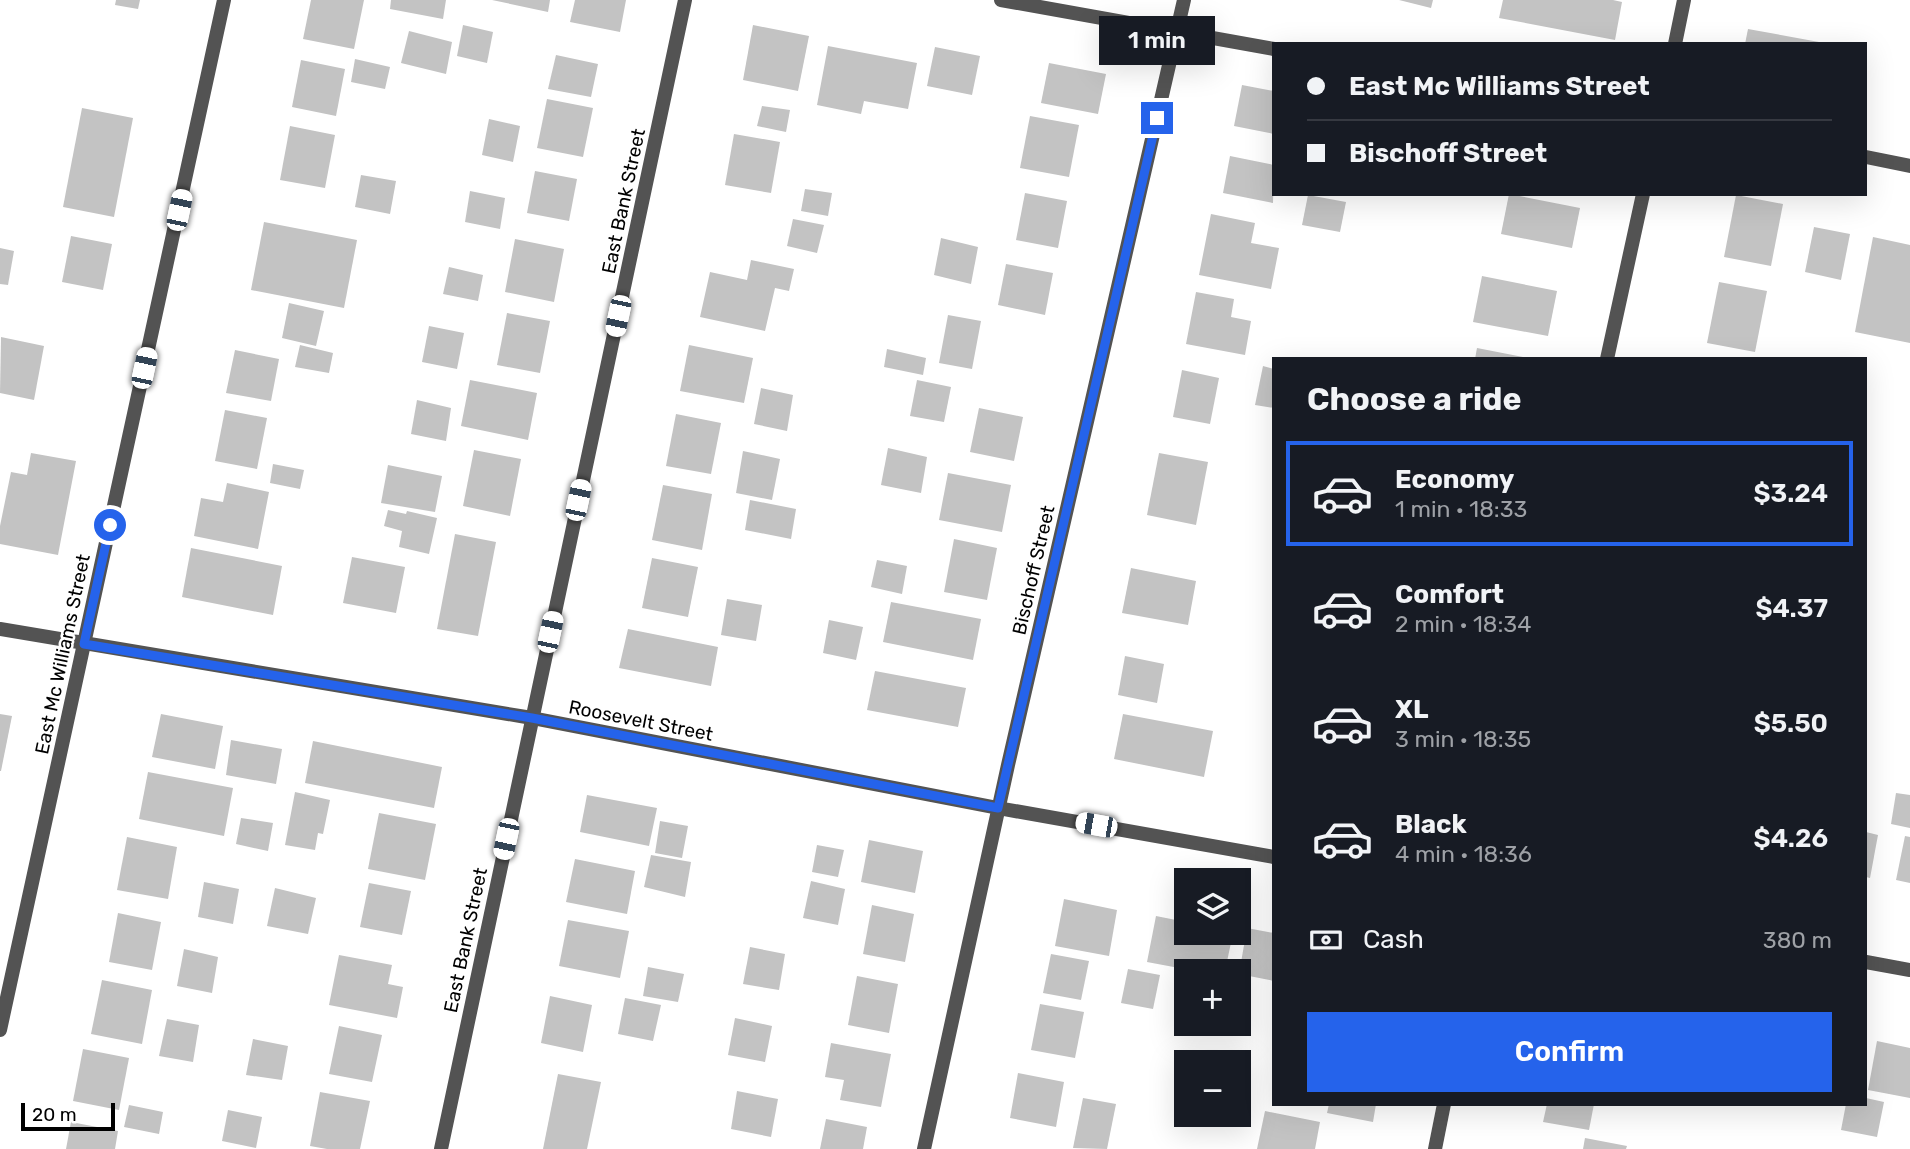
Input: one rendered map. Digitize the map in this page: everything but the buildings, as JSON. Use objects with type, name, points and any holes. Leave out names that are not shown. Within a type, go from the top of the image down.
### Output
[{"type":"street","name":"East Mc Williams Street","points":[[0,1030],[224,0]]},
{"type":"street","name":"East Bank Street","points":[[441,1149],[685,0]]},
{"type":"street","points":[[1001,0],[1272,49]]},
{"type":"street","name":"Bischoff Street","points":[[924,1149],[998,808],[1184,0]]},
{"type":"street","points":[[1675,42],[1684,0]]},
{"type":"street","points":[[1867,157],[1910,166]]},
{"type":"street","points":[[1607,357],[1643,196]]},
{"type":"street","name":"Roosevelt Street","points":[[0,629],[532,718],[998,808],[1272,857]]},
{"type":"street","points":[[1867,962],[1910,970]]},
{"type":"street","points":[[1435,1149],[1444,1106]]},
{"type":"route","points":[[110,525],[84,644],[532,718],[998,808],[1157,118]]}]
